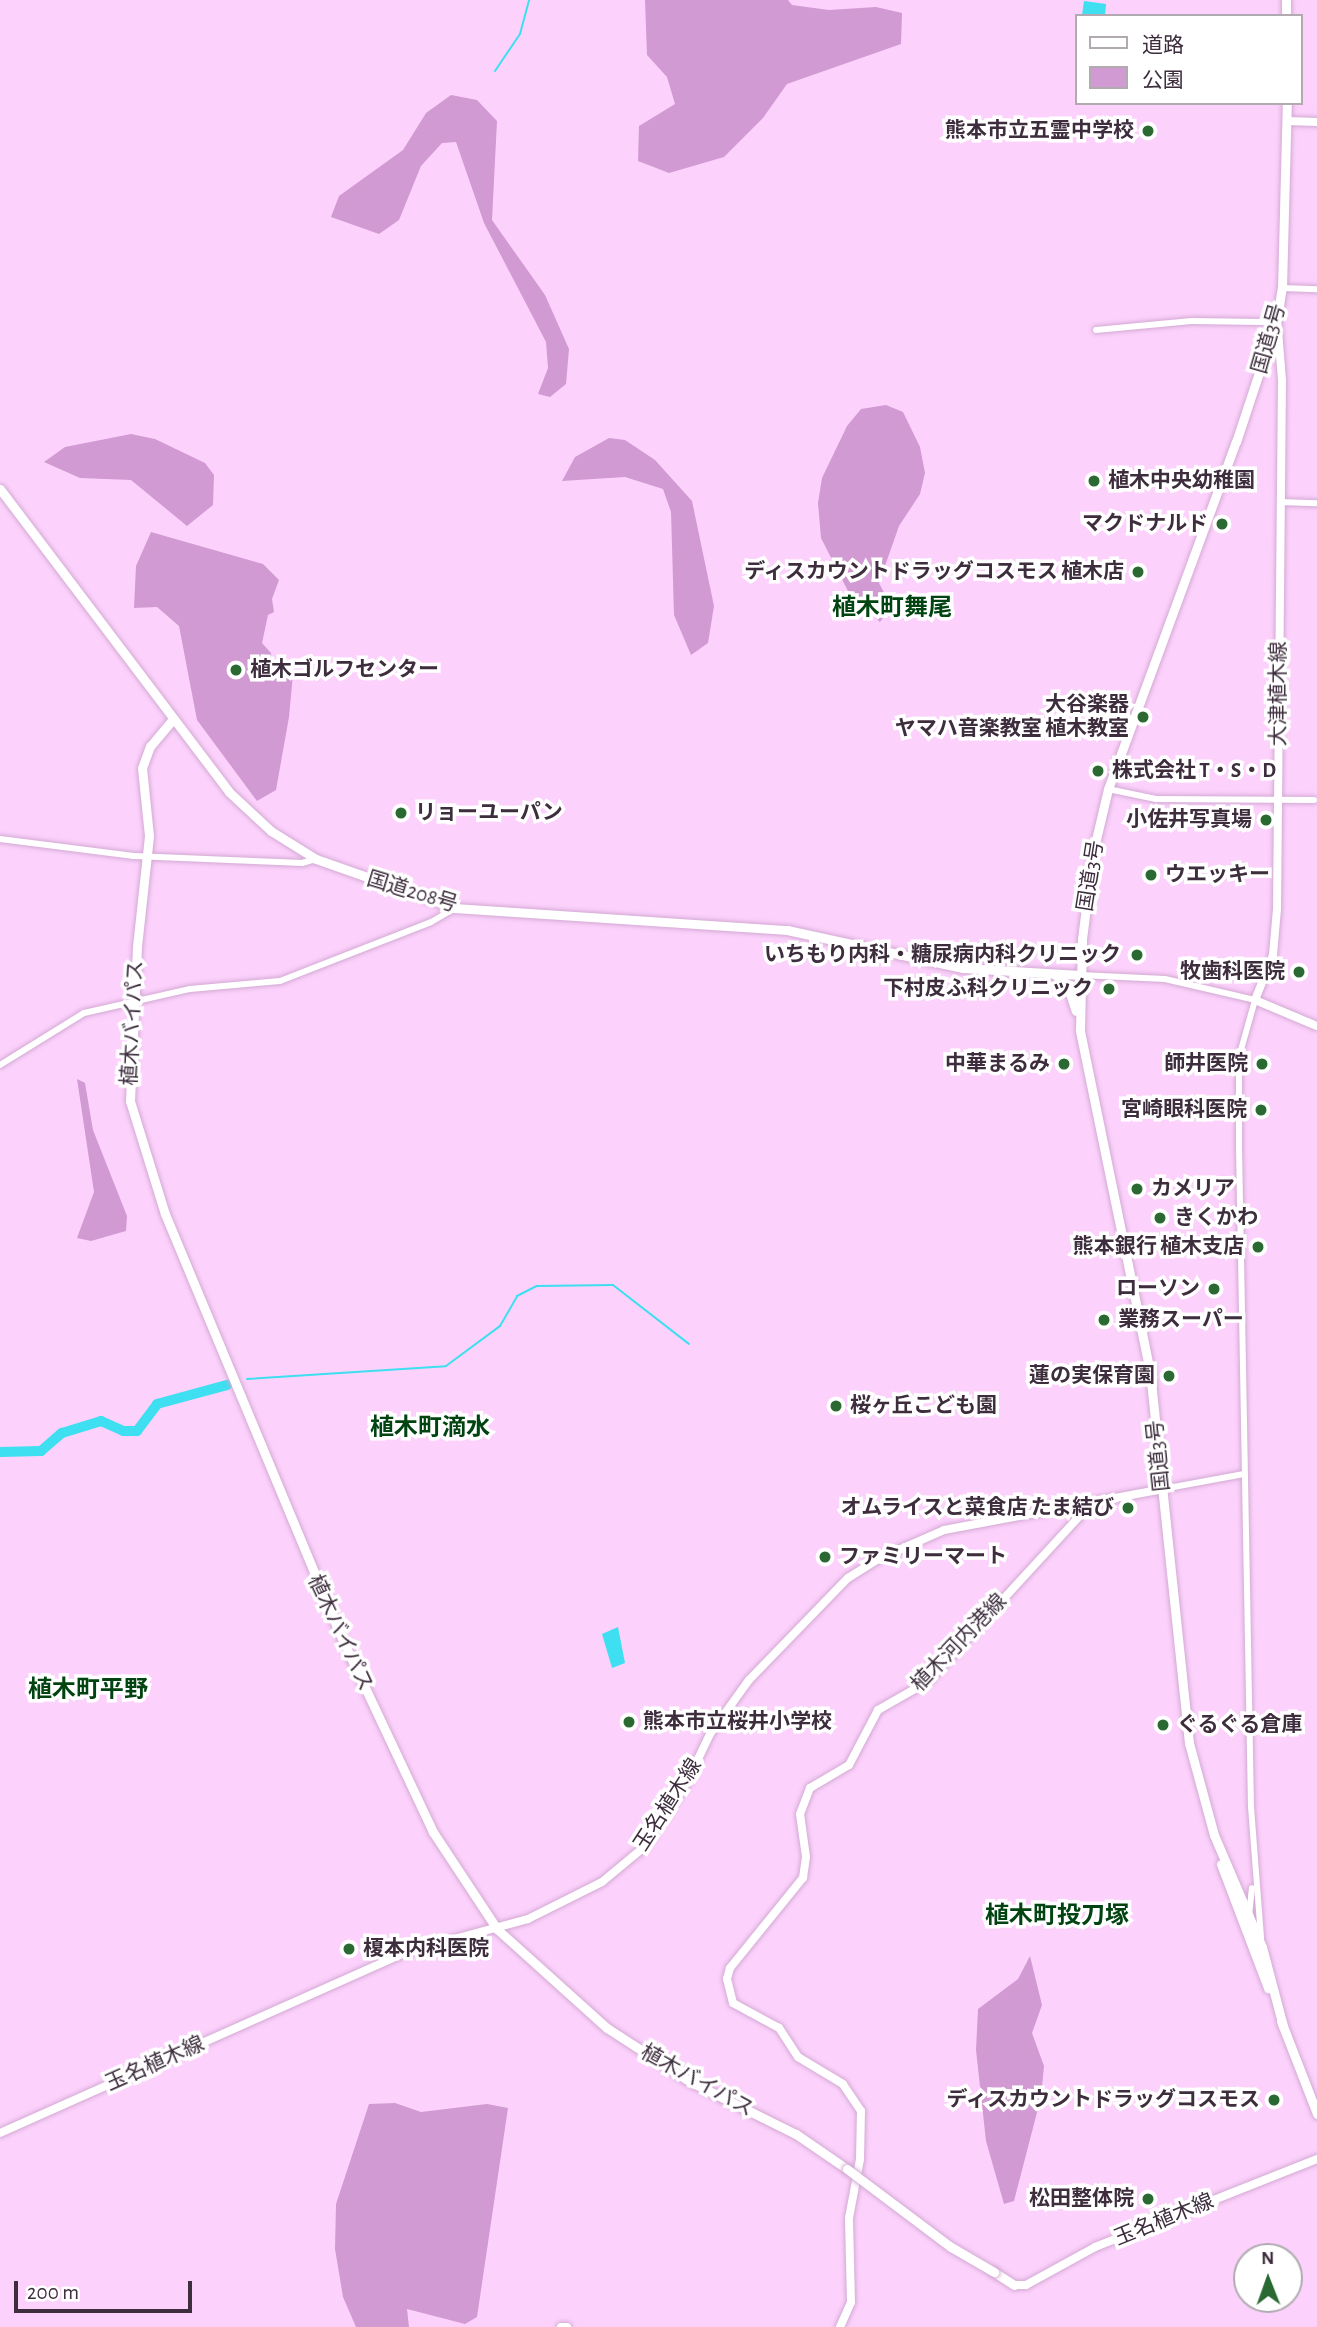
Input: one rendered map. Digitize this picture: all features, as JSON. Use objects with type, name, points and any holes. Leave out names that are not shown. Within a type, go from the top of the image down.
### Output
[{"type":"highway","name":"国道3号","points":[[1287,105],[1282,288],[1277,318],[1251,401],[1108,789],[1093,852],[1080,975],[1080,1030],[1150,1372],[1179,1674],[1189,1743],[1214,1835],[1249,1939],[1317,2114]]},
{"type":"highway","name":"国道208号","points":[[0,489],[229,792],[259,821],[316,859],[456,908],[787,930],[962,968],[1080,975]]},
{"type":"highway","name":"植木バイパス","points":[[173,719],[149,746],[142,768],[148,856],[133,1003],[130,1101],[165,1214],[337,1628],[433,1832],[497,1929],[607,2028],[689,2081],[796,2134],[951,2247],[1014,2284]]},
{"type":"highway","points":[[1054,974],[1072,993],[1080,1030]]},
{"type":"highway","name":"国道3号","points":[[1214,1835],[1262,1947],[1283,2026]]},
{"type":"main road","points":[[1287,121],[1317,122]]},
{"type":"main road","name":"大津植木線","points":[[1255,1000],[1273,955],[1277,930],[1282,380],[1277,318]]},
{"type":"main road","points":[[1255,1000],[1317,1026]]},
{"type":"main road","points":[[1089,1506],[1163,1489]]},
{"type":"main road","name":"玉名植木線","points":[[0,2133],[406,1952],[497,1929],[556,1908],[630,1862],[687,1782],[710,1734],[749,1680],[848,1577],[918,1539],[944,1530],[1089,1506]]},
{"type":"main road","name":"植木河内港線","points":[[840,2327],[851,2302],[849,2218],[860,2159],[861,2111],[843,2084],[798,2057],[779,2028],[733,2003],[727,1979],[730,1968],[803,1878],[806,1857],[800,1814],[810,1788],[849,1765],[878,1710],[927,1682],[1089,1506]]},
{"type":"main road","name":"玉名植木線","points":[[1014,2284],[1026,2285],[1095,2247],[1317,2159]]},
{"type":"main road","points":[[561,2327],[567,2327]]},
{"type":"street","points":[[1282,288],[1317,289]]},
{"type":"street","points":[[1096,330],[1192,321],[1263,322],[1277,318]]},
{"type":"street","points":[[1280,502],[1317,503]]},
{"type":"street","points":[[1108,789],[1157,799],[1314,800]]},
{"type":"street","points":[[0,839],[148,856],[302,863],[316,859]]},
{"type":"street","points":[[0,1065],[75,1017],[190,989],[280,981],[431,922],[456,908]]},
{"type":"street","points":[[1080,975],[1165,979],[1255,1000],[1239,1057],[1240,1245],[1253,1877],[1262,1947]]},
{"type":"street","points":[[1125,1245],[1240,1245]]},
{"type":"street","points":[[1163,1489],[1244,1474]]},
{"type":"street","points":[[1249,1939],[1253,1877]]},
{"type":"green space","points":[[645,0],[788,0],[792,5],[829,10],[876,7],[902,13],[901,44],[787,84],[763,118],[724,157],[669,173],[638,161],[639,126],[675,104],[667,77],[647,55]]},
{"type":"green space","points":[[451,95],[477,100],[497,121],[492,220],[545,295],[569,349],[566,384],[550,397],[538,394],[548,368],[546,342],[484,223],[456,142],[442,143],[421,166],[399,220],[379,234],[331,217],[339,196],[403,150],[426,113]]},
{"type":"green space","points":[[886,405],[903,412],[920,447],[925,473],[920,494],[899,526],[879,583],[891,606],[880,622],[849,593],[821,538],[818,503],[822,478],[847,426],[861,409]]},
{"type":"green space","points":[[131,434],[155,439],[205,463],[214,475],[213,505],[187,526],[131,480],[80,478],[44,462],[65,447]]},
{"type":"green space","points":[[609,438],[625,440],[655,460],[692,501],[714,606],[708,643],[691,655],[674,615],[671,512],[663,489],[625,477],[562,481],[575,457]]},
{"type":"green space","name":"植木ゴルフセンター","points":[[151,532],[263,564],[279,580],[272,599],[274,612],[268,615],[262,643],[271,653],[272,666],[293,674],[289,717],[276,790],[257,801],[197,720],[179,626],[157,607],[134,608],[136,566]]},
{"type":"green space","points":[[77,1079],[85,1083],[93,1130],[127,1216],[126,1231],[91,1241],[77,1238],[94,1192]]},
{"type":"green space","points":[[1030,1956],[1042,2005],[1032,2033],[1044,2066],[1041,2097],[1014,2201],[1004,2204],[986,2141],[976,2050],[978,2009],[1018,1979]]},
{"type":"green space","points":[[395,2103],[421,2112],[487,2104],[508,2108],[477,2317],[465,2324],[407,2309],[409,2327],[356,2327],[343,2297],[335,2249],[336,2204],[369,2104]]},
{"type":"water","points":[[1084,1],[1106,4],[1105,14],[1082,14]]},
{"type":"water","points":[[618,1627],[625,1663],[612,1668],[602,1634]]},
{"type":"waterway","points":[[495,71],[520,34],[529,0]]},
{"type":"waterway","points":[[247,1379],[446,1366],[500,1326],[517,1296],[537,1286],[613,1285],[689,1344]]},
{"type":"waterway","points":[[0,1452],[41,1451],[62,1433],[101,1421],[123,1431],[137,1431],[157,1404],[227,1385]]},
{"type":"place","name":"熊本市立五霊中学校","points":[[1148,131]]},
{"type":"place","name":"植木中央幼稚園","points":[[1094,481]]},
{"type":"place","name":"マクドナルド","points":[[1222,524]]},
{"type":"place","name":"ディスカウントドラッグコスモス 植木店","points":[[1138,572]]},
{"type":"place","name":"植木ゴルフセンター","points":[[236,670]]},
{"type":"place","name":"大谷楽器 ヤマハ音楽教室 植木教室","points":[[1143,717]]},
{"type":"place","name":"株式会社 T・S・D","points":[[1098,771]]},
{"type":"place","name":"リョーユーパン","points":[[401,813]]},
{"type":"place","name":"小佐井写真場","points":[[1266,820]]},
{"type":"place","name":"ウエッキー","points":[[1151,875]]},
{"type":"place","name":"いちもり内科・糖尿病内科クリニック","points":[[1137,955]]},
{"type":"place","name":"牧歯科医院","points":[[1299,972]]},
{"type":"place","name":"下村皮ふ科クリニック","points":[[1109,989]]},
{"type":"place","name":"中華まるみ","points":[[1064,1064]]},
{"type":"place","name":"師井医院","points":[[1262,1064]]},
{"type":"place","name":"宮崎眼科医院","points":[[1261,1110]]},
{"type":"place","name":"カメリア","points":[[1137,1189]]},
{"type":"place","name":"きくかわ","points":[[1160,1218]]},
{"type":"place","name":"熊本銀行 植木支店","points":[[1258,1247]]},
{"type":"place","name":"ローソン","points":[[1214,1289]]},
{"type":"place","name":"業務スーパー","points":[[1104,1320]]},
{"type":"place","name":"蓮の実保育園","points":[[1169,1376]]},
{"type":"place","name":"桜ヶ丘こども園","points":[[836,1406]]},
{"type":"place","name":"オムライスと菜食店 たま結び","points":[[1128,1508]]},
{"type":"place","name":"ファミリーマート","points":[[825,1557]]},
{"type":"place","name":"熊本市立桜井小学校","points":[[629,1722]]},
{"type":"place","name":"ぐるぐる倉庫","points":[[1163,1725]]},
{"type":"place","name":"榎本内科医院","points":[[349,1949]]},
{"type":"place","name":"ディスカウントドラッグコスモス","points":[[1274,2100]]},
{"type":"place","name":"松田整体院","points":[[1148,2199]]},
{"type":"district","name":"植木町舞尾","points":[[892,609]]},
{"type":"district","name":"植木町滴水","points":[[430,1429]]},
{"type":"district","name":"植木町平野","points":[[88,1691]]},
{"type":"district","name":"植木町投刀塚","points":[[1057,1917]]}]
